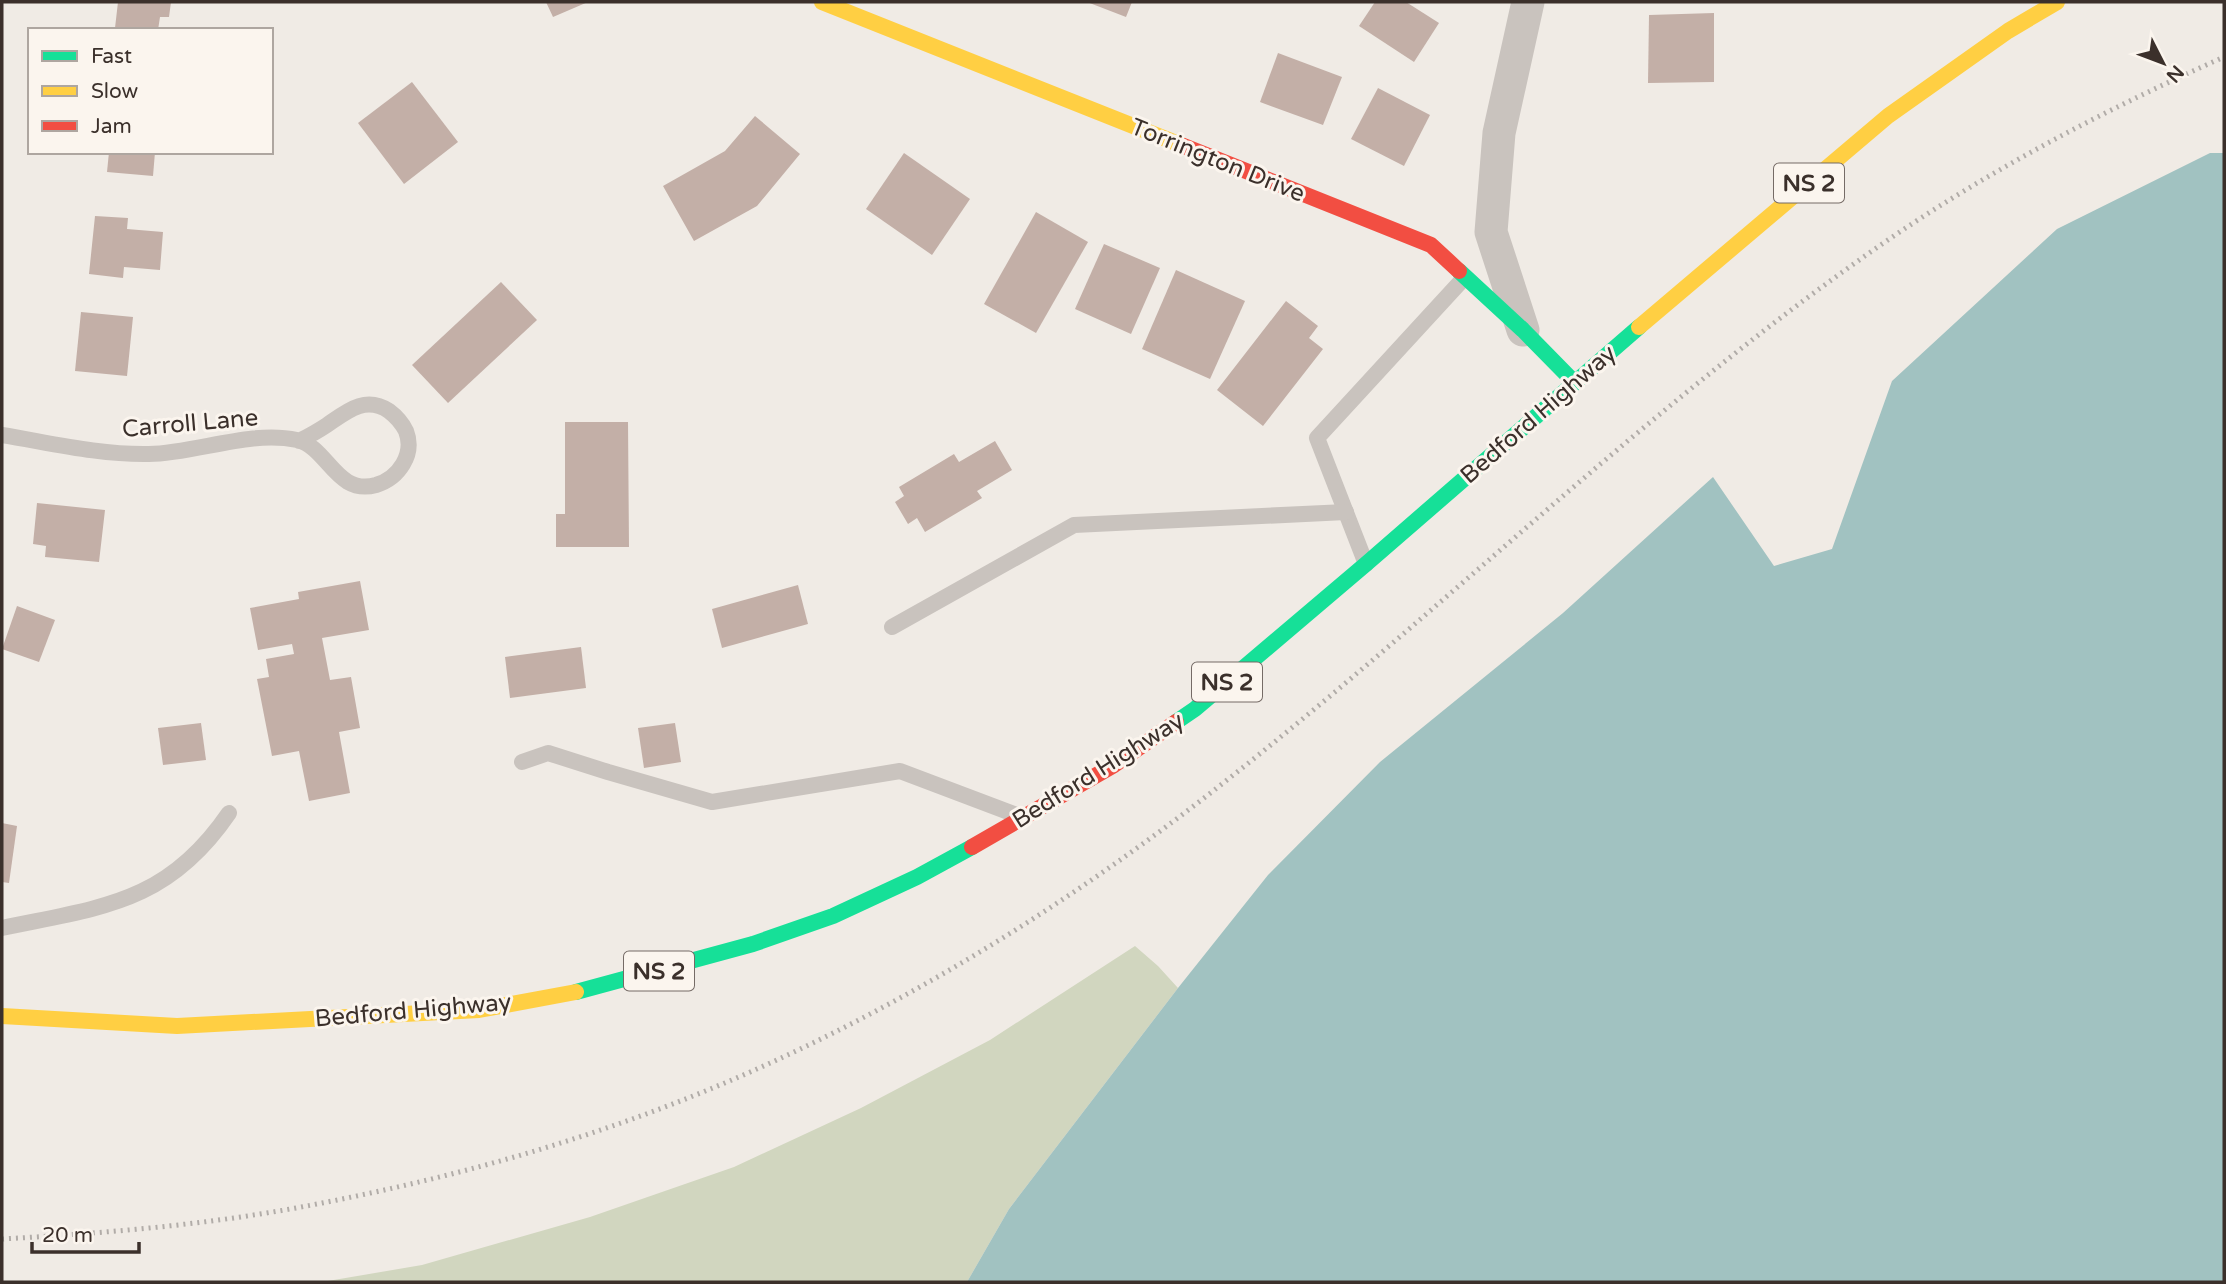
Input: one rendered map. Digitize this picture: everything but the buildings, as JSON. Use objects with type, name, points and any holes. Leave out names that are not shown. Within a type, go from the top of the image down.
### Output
[{"type":"main road","name":"Torrington Drive","points":[[822,2],[1431,244],[1574,382]]},
{"type":"main road","name":"Bedford Highway","points":[[2,1016],[177,1026],[480,1010],[587,990],[753,944],[834,916],[917,877],[1114,765],[1195,709],[1888,116],[2008,31],[2057,2]]},
{"type":"street","points":[[1523,330],[1490,232],[1499,133],[1528,2]]},
{"type":"lane","points":[[1366,564],[1317,438],[1465,276]]},
{"type":"lane","points":[[371,405],[384,409],[401,422],[409,449],[405,463],[390,479],[377,485],[362,486],[342,478],[312,448],[299,440],[315,433],[351,408],[371,405]]},
{"type":"lane","name":"Carroll Lane","points":[[2,435],[119,453],[181,452],[255,439],[299,440]]},
{"type":"lane","points":[[892,627],[1074,525],[1346,512]]},
{"type":"lane","points":[[522,762],[548,753],[712,802],[900,771],[1024,818]]},
{"type":"lane","points":[[2,928],[107,905],[149,888],[194,856],[229,813]]},
{"type":"green space","points":[[1135,946],[1178,988],[1009,1209],[967,1282],[322,1282],[422,1265],[590,1217],[734,1167],[861,1108],[990,1040]]},
{"type":"water","points":[[2210,153],[2224,153],[2224,1282],[967,1282],[1009,1209],[1178,988],[1268,875],[1380,762],[1563,613],[1713,477],[1774,566],[1832,549],[1892,381],[2057,229]]},
{"type":"railway","points":[[2,1239],[123,1231],[243,1217],[366,1194],[454,1173],[542,1149],[670,1105],[809,1045],[877,1011],[1008,935],[1134,850],[1195,805],[1282,736],[1707,376],[1795,307],[1885,242],[1966,190],[2050,142],[2224,57]]},
{"type":"traffic: fast","points":[[1459,271],[1574,382]]},
{"type":"traffic: fast","points":[[1176,722],[1195,709],[1366,564],[1639,327]]},
{"type":"traffic: fast","points":[[576,992],[753,944],[833,916],[917,877],[972,847]]},
{"type":"traffic: slow","points":[[822,2],[1181,145]]},
{"type":"traffic: slow","points":[[1639,327],[1888,116],[2008,31],[2057,2]]},
{"type":"traffic: slow","points":[[2,1016],[177,1026],[479,1010],[576,992]]},
{"type":"traffic: jam","points":[[1181,145],[1431,245],[1459,271]]},
{"type":"traffic: jam","points":[[972,847],[1114,765],[1176,722]]}]
